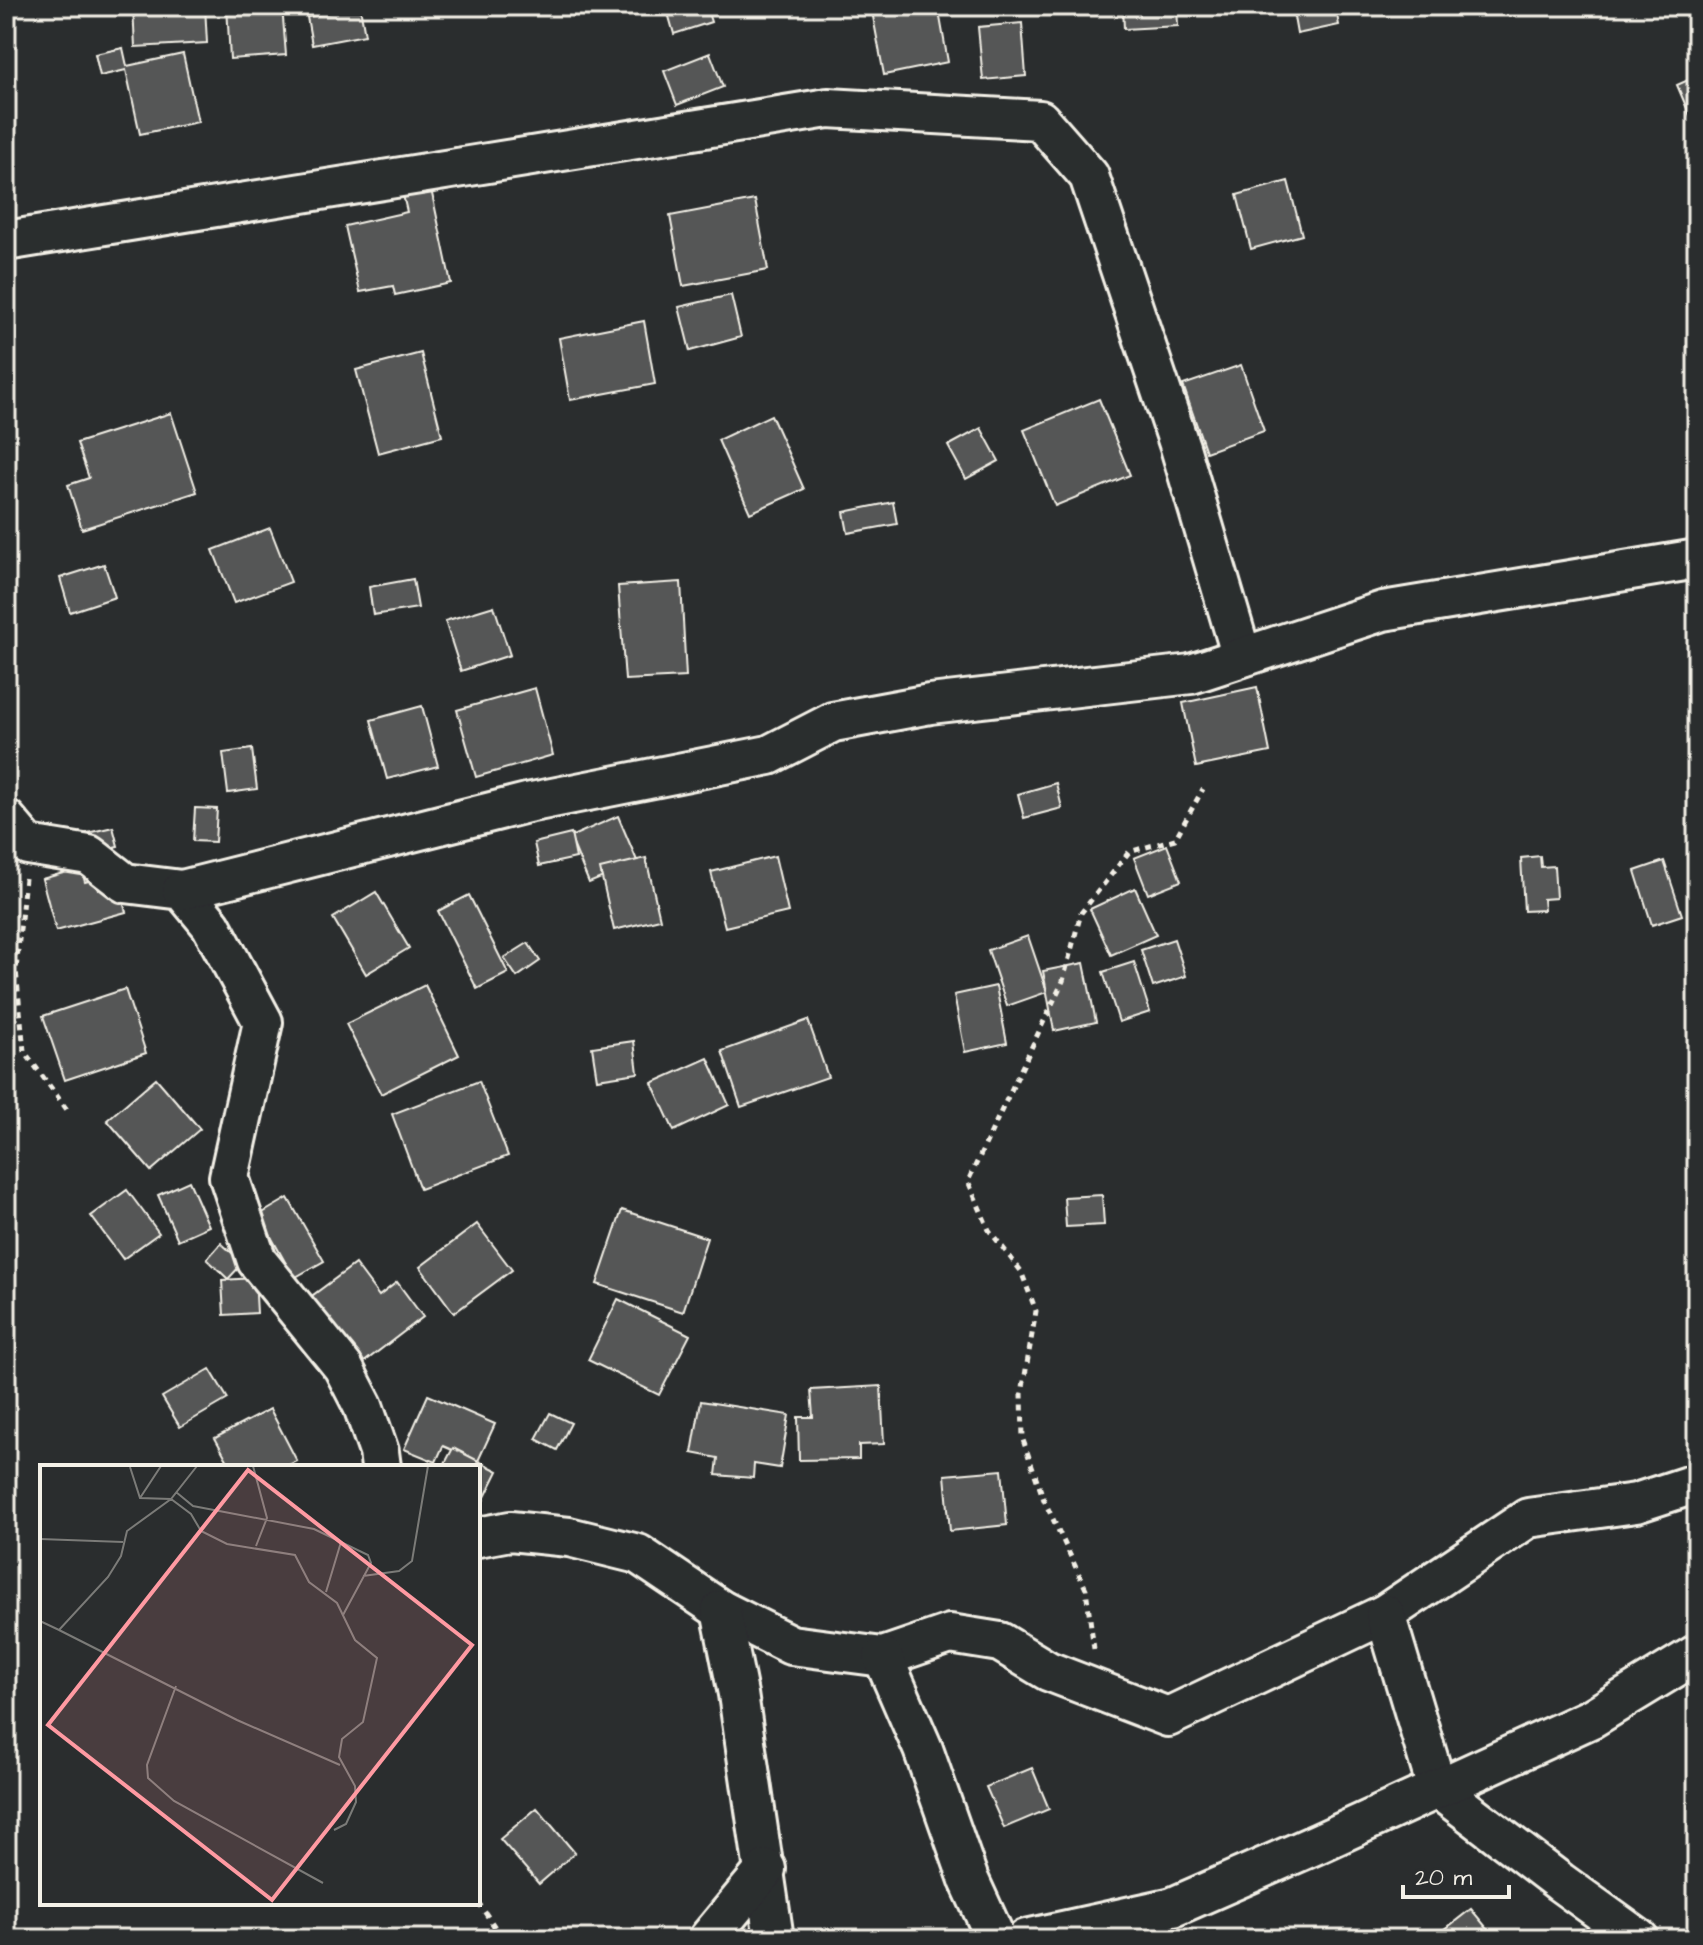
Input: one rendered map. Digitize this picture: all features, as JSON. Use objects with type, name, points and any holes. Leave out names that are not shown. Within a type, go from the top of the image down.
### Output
[{"type":"street","points":[[6,241],[828,108],[1040,120],[1089,176],[1180,447],[1242,657]]},
{"type":"street","points":[[17,832],[89,855],[125,883],[182,890],[527,803],[769,755],[833,722],[930,704],[1191,674],[1383,611],[1697,559]]},
{"type":"street","points":[[182,890],[211,925],[263,1022],[229,1177],[257,1261],[343,1367],[363,1406],[381,1465]]},
{"type":"street","points":[[480,1537],[510,1531],[525,1532],[569,1537],[638,1554],[721,1610],[791,1645],[883,1657],[950,1634],[1000,1642],[1048,1671],[1168,1717],[1385,1614],[1528,1518],[1636,1503],[1697,1483]]},
{"type":"street","points":[[721,1610],[738,1694],[774,1939]]},
{"type":"street","points":[[1385,1614],[1437,1788],[1639,1939]]},
{"type":"street","points":[[1026,1939],[1173,1907],[1592,1718],[1697,1654]]},
{"type":"street","points":[[883,1657],[923,1749],[969,1880],[996,1939]]},
{"type":"street","points":[[708,1939],[766,1869]]},
{"type":"path","points":[[1100,1689],[1086,1589],[1044,1500],[1023,1440],[1022,1393],[1036,1311],[1021,1271],[989,1230],[968,1181],[1063,981],[1081,913],[1129,852],[1175,839],[1203,789]]},
{"type":"path","points":[[17,832],[16,970],[24,1051],[68,1111]]},
{"type":"path","points":[[480,1905],[496,1929],[509,1939]]},
{"type":"building","points":[[133,6],[205,6],[207,43],[135,47]]},
{"type":"building","points":[[227,6],[282,6],[286,55],[230,59]]},
{"type":"building","points":[[666,6],[706,6],[711,22],[674,34]]},
{"type":"building","points":[[871,6],[938,6],[948,62],[884,75]]},
{"type":"building","points":[[1123,6],[1177,6],[1178,26],[1124,29]]},
{"type":"building","points":[[1292,6],[1335,6],[1339,25],[1297,34]]},
{"type":"building","points":[[360,7],[365,35],[312,45],[307,17]]},
{"type":"building","points":[[1022,23],[1026,76],[983,80],[978,27]]},
{"type":"building","points":[[123,48],[127,66],[183,54],[198,122],[140,134],[126,70],[100,76],[95,54]]},
{"type":"building","points":[[710,53],[723,87],[677,105],[664,71]]},
{"type":"building","points":[[1697,76],[1697,132],[1677,85]]},
{"type":"building","points":[[1288,181],[1302,235],[1251,249],[1237,195]]},
{"type":"building","points":[[431,189],[451,283],[395,295],[393,286],[360,292],[345,226],[407,212],[403,195]]},
{"type":"building","points":[[755,200],[768,270],[683,286],[670,216]]},
{"type":"building","points":[[731,295],[741,337],[690,351],[679,307]]},
{"type":"building","points":[[644,321],[655,384],[570,400],[559,338]]},
{"type":"building","points":[[421,353],[442,436],[378,453],[356,370]]},
{"type":"building","points":[[1241,365],[1264,431],[1206,452],[1183,385]]},
{"type":"building","points":[[1099,399],[1130,475],[1055,506],[1024,430]]},
{"type":"building","points":[[171,413],[197,492],[82,529],[68,485],[89,478],[77,443]]},
{"type":"building","points":[[771,415],[804,489],[750,513],[718,440]]},
{"type":"building","points":[[981,428],[999,461],[966,479],[948,446]]},
{"type":"building","points":[[893,502],[897,524],[848,533],[844,512]]},
{"type":"building","points":[[270,528],[291,582],[234,603],[213,550]]},
{"type":"building","points":[[104,564],[115,597],[70,612],[60,578]]},
{"type":"building","points":[[413,579],[418,608],[373,615],[369,587]]},
{"type":"building","points":[[681,582],[686,677],[625,680],[618,586]]},
{"type":"building","points":[[494,606],[510,655],[461,671],[445,621]]},
{"type":"building","points":[[1257,687],[1270,752],[1196,767],[1183,703]]},
{"type":"building","points":[[535,688],[553,755],[476,777],[457,710]]},
{"type":"building","points":[[422,706],[438,766],[387,779],[371,720]]},
{"type":"building","points":[[252,749],[257,789],[228,793],[223,753]]},
{"type":"building","points":[[1056,783],[1062,808],[1024,818],[1018,794]]},
{"type":"building","points":[[195,808],[217,809],[215,842],[193,841]]},
{"type":"building","points":[[618,816],[638,863],[589,883],[570,837]]},
{"type":"building","points":[[113,827],[118,846],[87,853],[83,834]]},
{"type":"building","points":[[571,834],[576,858],[539,866],[534,843]]},
{"type":"building","points":[[1167,845],[1181,881],[1148,894],[1134,858]]},
{"type":"building","points":[[775,856],[788,912],[725,927],[711,872]]},
{"type":"building","points":[[1540,856],[1541,867],[1554,866],[1556,898],[1543,899],[1544,910],[1524,911],[1521,858]]},
{"type":"building","points":[[646,858],[660,919],[614,930],[600,869]]},
{"type":"building","points":[[1664,861],[1682,915],[1652,925],[1635,871]]},
{"type":"building","points":[[81,868],[85,882],[115,874],[126,912],[56,931],[42,879]]},
{"type":"building","points":[[1135,888],[1156,935],[1111,955],[1090,909]]},
{"type":"building","points":[[376,892],[409,948],[366,974],[333,918]]},
{"type":"building","points":[[469,895],[508,973],[477,989],[438,911]]},
{"type":"building","points":[[1028,936],[1047,992],[1007,1006],[988,950]]},
{"type":"building","points":[[1174,939],[1186,976],[1153,987],[1141,950]]},
{"type":"building","points":[[528,943],[540,961],[517,977],[504,958]]},
{"type":"building","points":[[1134,962],[1150,1012],[1119,1022],[1103,972]]},
{"type":"building","points":[[1084,963],[1096,1022],[1054,1031],[1043,971]]},
{"type":"building","points":[[425,985],[459,1055],[381,1094],[346,1024]]},
{"type":"building","points":[[996,986],[1007,1043],[965,1052],[954,995]]},
{"type":"building","points":[[125,989],[146,1053],[65,1080],[43,1016]]},
{"type":"building","points":[[808,1020],[828,1077],[741,1107],[722,1051]]},
{"type":"building","points":[[634,1041],[638,1073],[597,1079],[592,1047]]},
{"type":"building","points":[[708,1058],[729,1105],[674,1131],[652,1083]]},
{"type":"building","points":[[156,1078],[200,1129],[151,1171],[107,1120]]},
{"type":"building","points":[[479,1081],[508,1156],[420,1189],[392,1114]]},
{"type":"building","points":[[189,1181],[209,1226],[178,1240],[158,1195]]},
{"type":"building","points":[[127,1190],[159,1233],[123,1259],[91,1216]]},
{"type":"building","points":[[1102,1195],[1104,1225],[1066,1227],[1064,1197]]},
{"type":"building","points":[[288,1198],[324,1261],[294,1278],[259,1215]]},
{"type":"building","points":[[622,1210],[707,1238],[683,1312],[597,1284]]},
{"type":"building","points":[[477,1224],[512,1270],[454,1313],[420,1267]]},
{"type":"building","points":[[221,1243],[243,1263],[228,1279],[207,1259]]},
{"type":"building","points":[[355,1264],[379,1296],[397,1282],[423,1317],[359,1366],[309,1298]]},
{"type":"building","points":[[255,1278],[257,1313],[224,1315],[222,1280]]},
{"type":"building","points":[[618,1299],[690,1335],[659,1395],[588,1360]]},
{"type":"building","points":[[210,1369],[228,1399],[180,1427],[162,1397]]},
{"type":"building","points":[[881,1386],[884,1444],[859,1445],[859,1459],[799,1460],[798,1417],[813,1417],[811,1390]]},
{"type":"building","points":[[428,1395],[495,1424],[478,1461],[443,1446],[436,1462],[404,1449]]},
{"type":"building","points":[[701,1401],[789,1415],[780,1468],[754,1464],[753,1478],[716,1475],[718,1458],[692,1453]]},
{"type":"building","points":[[270,1409],[297,1461],[289,1465],[230,1465],[215,1438]]},
{"type":"building","points":[[550,1413],[571,1423],[557,1450],[536,1439]]},
{"type":"building","points":[[453,1448],[498,1471],[481,1505],[480,1465],[444,1465]]},
{"type":"building","points":[[1002,1470],[1007,1525],[950,1531],[945,1475]]},
{"type":"building","points":[[1032,1768],[1049,1809],[1004,1828],[986,1787]]},
{"type":"building","points":[[537,1808],[575,1853],[539,1884],[500,1839]]},
{"type":"building","points":[[1471,1909],[1496,1939],[1451,1939],[1444,1930]]}]
